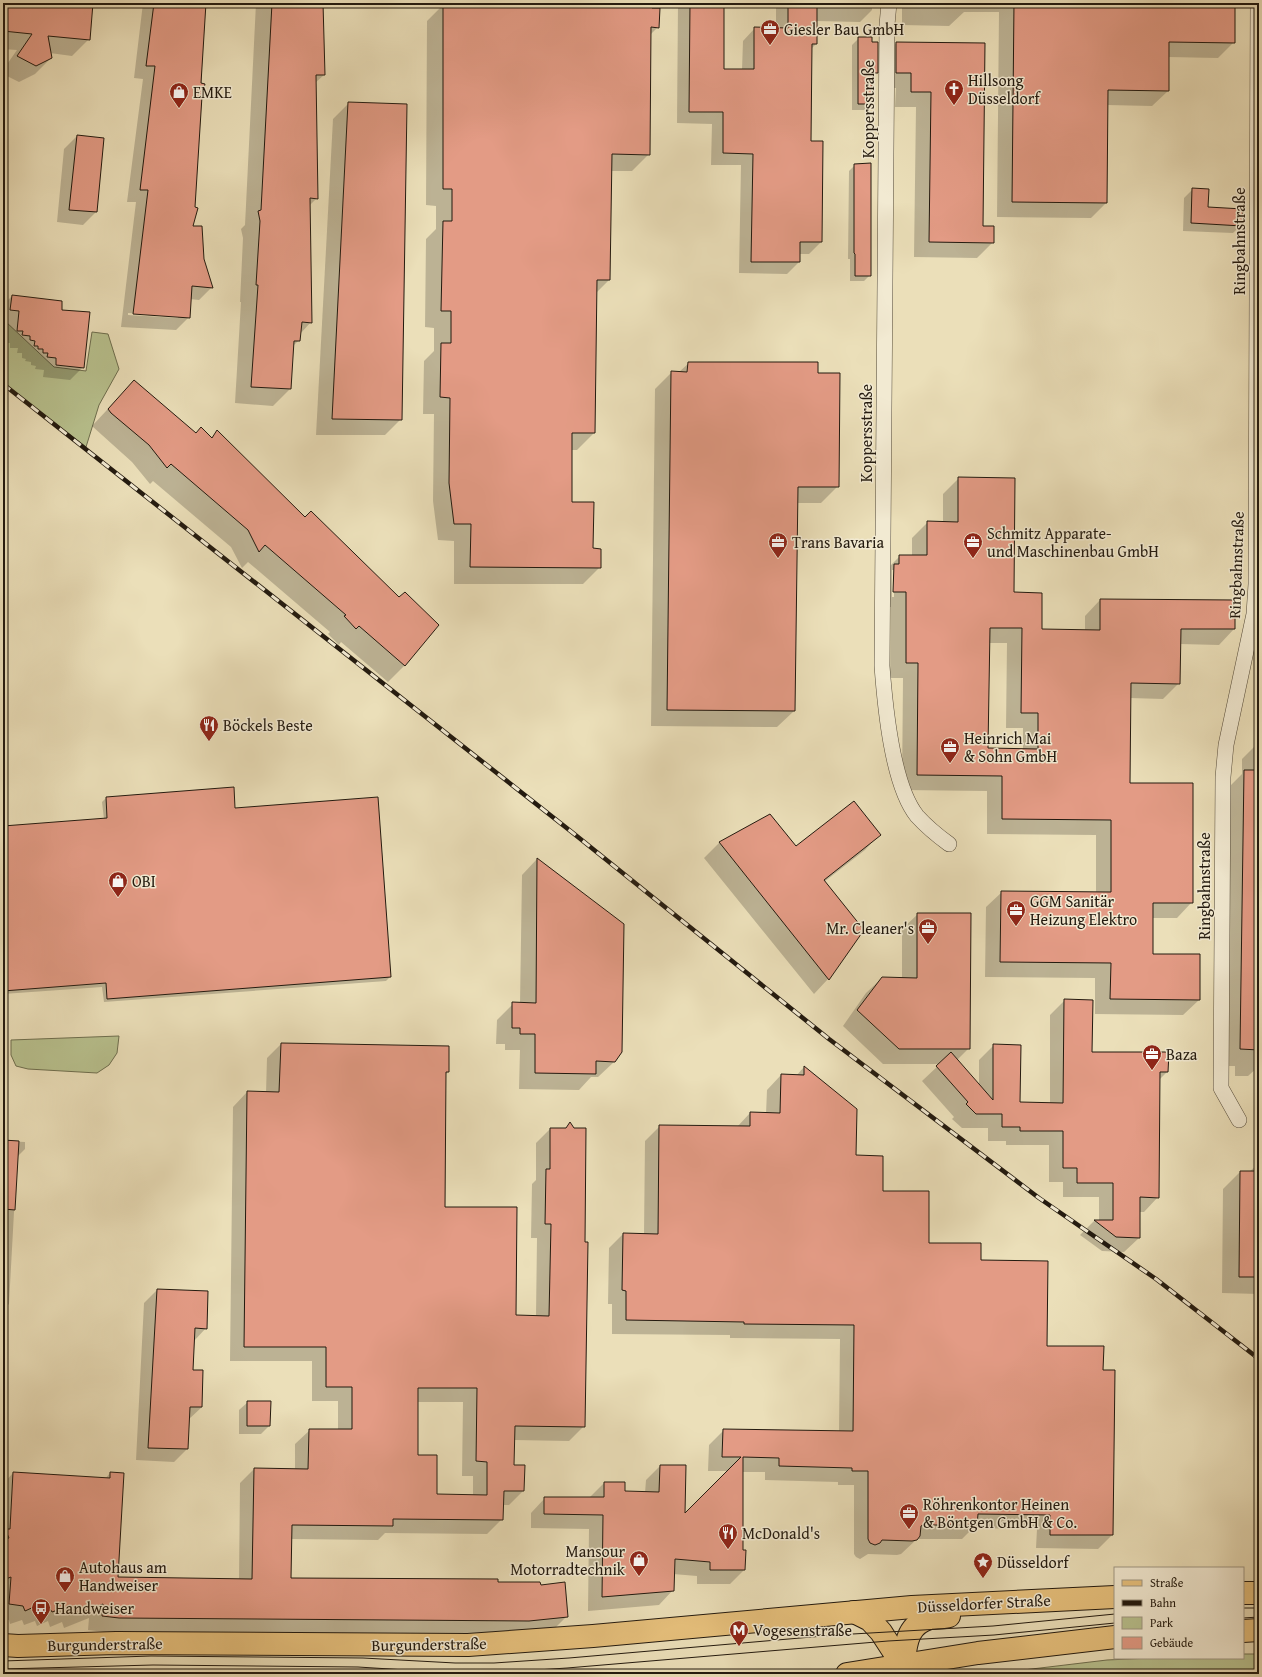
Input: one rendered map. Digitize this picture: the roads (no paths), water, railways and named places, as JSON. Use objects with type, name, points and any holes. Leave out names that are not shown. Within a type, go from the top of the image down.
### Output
[{"type":"main road","points":[[1244,1593],[1259,1593]]},
{"type":"main road","name":"Düsseldorfer Straße","points":[[854,1612],[983,1603],[1114,1597]]},
{"type":"main road","points":[[906,1670],[906,1640],[911,1630],[920,1622],[931,1618],[948,1617],[983,1603]]},
{"type":"main road","points":[[854,1612],[870,1620],[881,1632],[906,1670]]},
{"type":"main road","name":"Burgunderstraße","points":[[3,1645],[18,1646],[116,1643],[468,1645],[578,1637],[854,1612]]},
{"type":"main road","points":[[1244,1631],[1259,1630]]},
{"type":"main road","points":[[846,1674],[906,1670],[978,1653],[1114,1637]]},
{"type":"street","name":"Koppersstraße","points":[[889,3],[887,33],[882,666],[885,702],[893,749],[903,791],[916,815],[949,844]]},
{"type":"street","name":"Ringbahnstraße","points":[[1240,1120],[1221,1088],[1223,778],[1226,745],[1254,614],[1256,584],[1258,3]]},
{"type":"tram line","points":[[1244,1608],[1259,1608]]},
{"type":"tram line","points":[[3,1661],[151,1656],[363,1658],[455,1663],[494,1663],[835,1635],[993,1626],[1114,1614]]},
{"type":"tram line","points":[[1244,1618],[1259,1617]]},
{"type":"tram line","points":[[3,1669],[153,1665],[358,1667],[454,1673],[492,1673],[888,1641],[994,1635],[1114,1623]]},
{"type":"railway","points":[[3,384],[573,833],[829,1039],[1039,1198],[1156,1279],[1259,1359]]},
{"type":"place","name":"Giesler Bau GmbH","points":[[770,46]]},
{"type":"place","name":"Hillsong Düsseldorf","points":[[954,106]]},
{"type":"place","name":"EMKE","points":[[179,109]]},
{"type":"place","name":"Trans Bavaria","points":[[778,559]]},
{"type":"place","name":"Schmitz Apparate- und Maschinenbau GmbH","points":[[973,559]]},
{"type":"place","name":"Böckels Beste","points":[[209,742]]},
{"type":"place","name":"Heinrich Mai & Sohn GmbH","points":[[950,764]]},
{"type":"place","name":"OBI","points":[[118,898]]},
{"type":"place","name":"GGM Sanitär Heizung Elektro","points":[[1016,927]]},
{"type":"place","name":"Mr. Cleaner's","points":[[928,945]]},
{"type":"place","name":"Baza","points":[[1152,1071]]},
{"type":"place","name":"Röhrenkontor Heinen & Böntgen GmbH & Co.","points":[[909,1530]]},
{"type":"place","name":"McDonald's","points":[[728,1550]]},
{"type":"place","name":"Mansour Motorradtechnik","points":[[639,1577]]},
{"type":"place","name":"Düsseldorf","points":[[983,1579]]},
{"type":"place","name":"Autohaus am Handweiser","points":[[65,1593]]},
{"type":"place","name":"Handweiser","points":[[41,1625]]},
{"type":"place","name":"Vogesenstraße","points":[[739,1647]]}]
